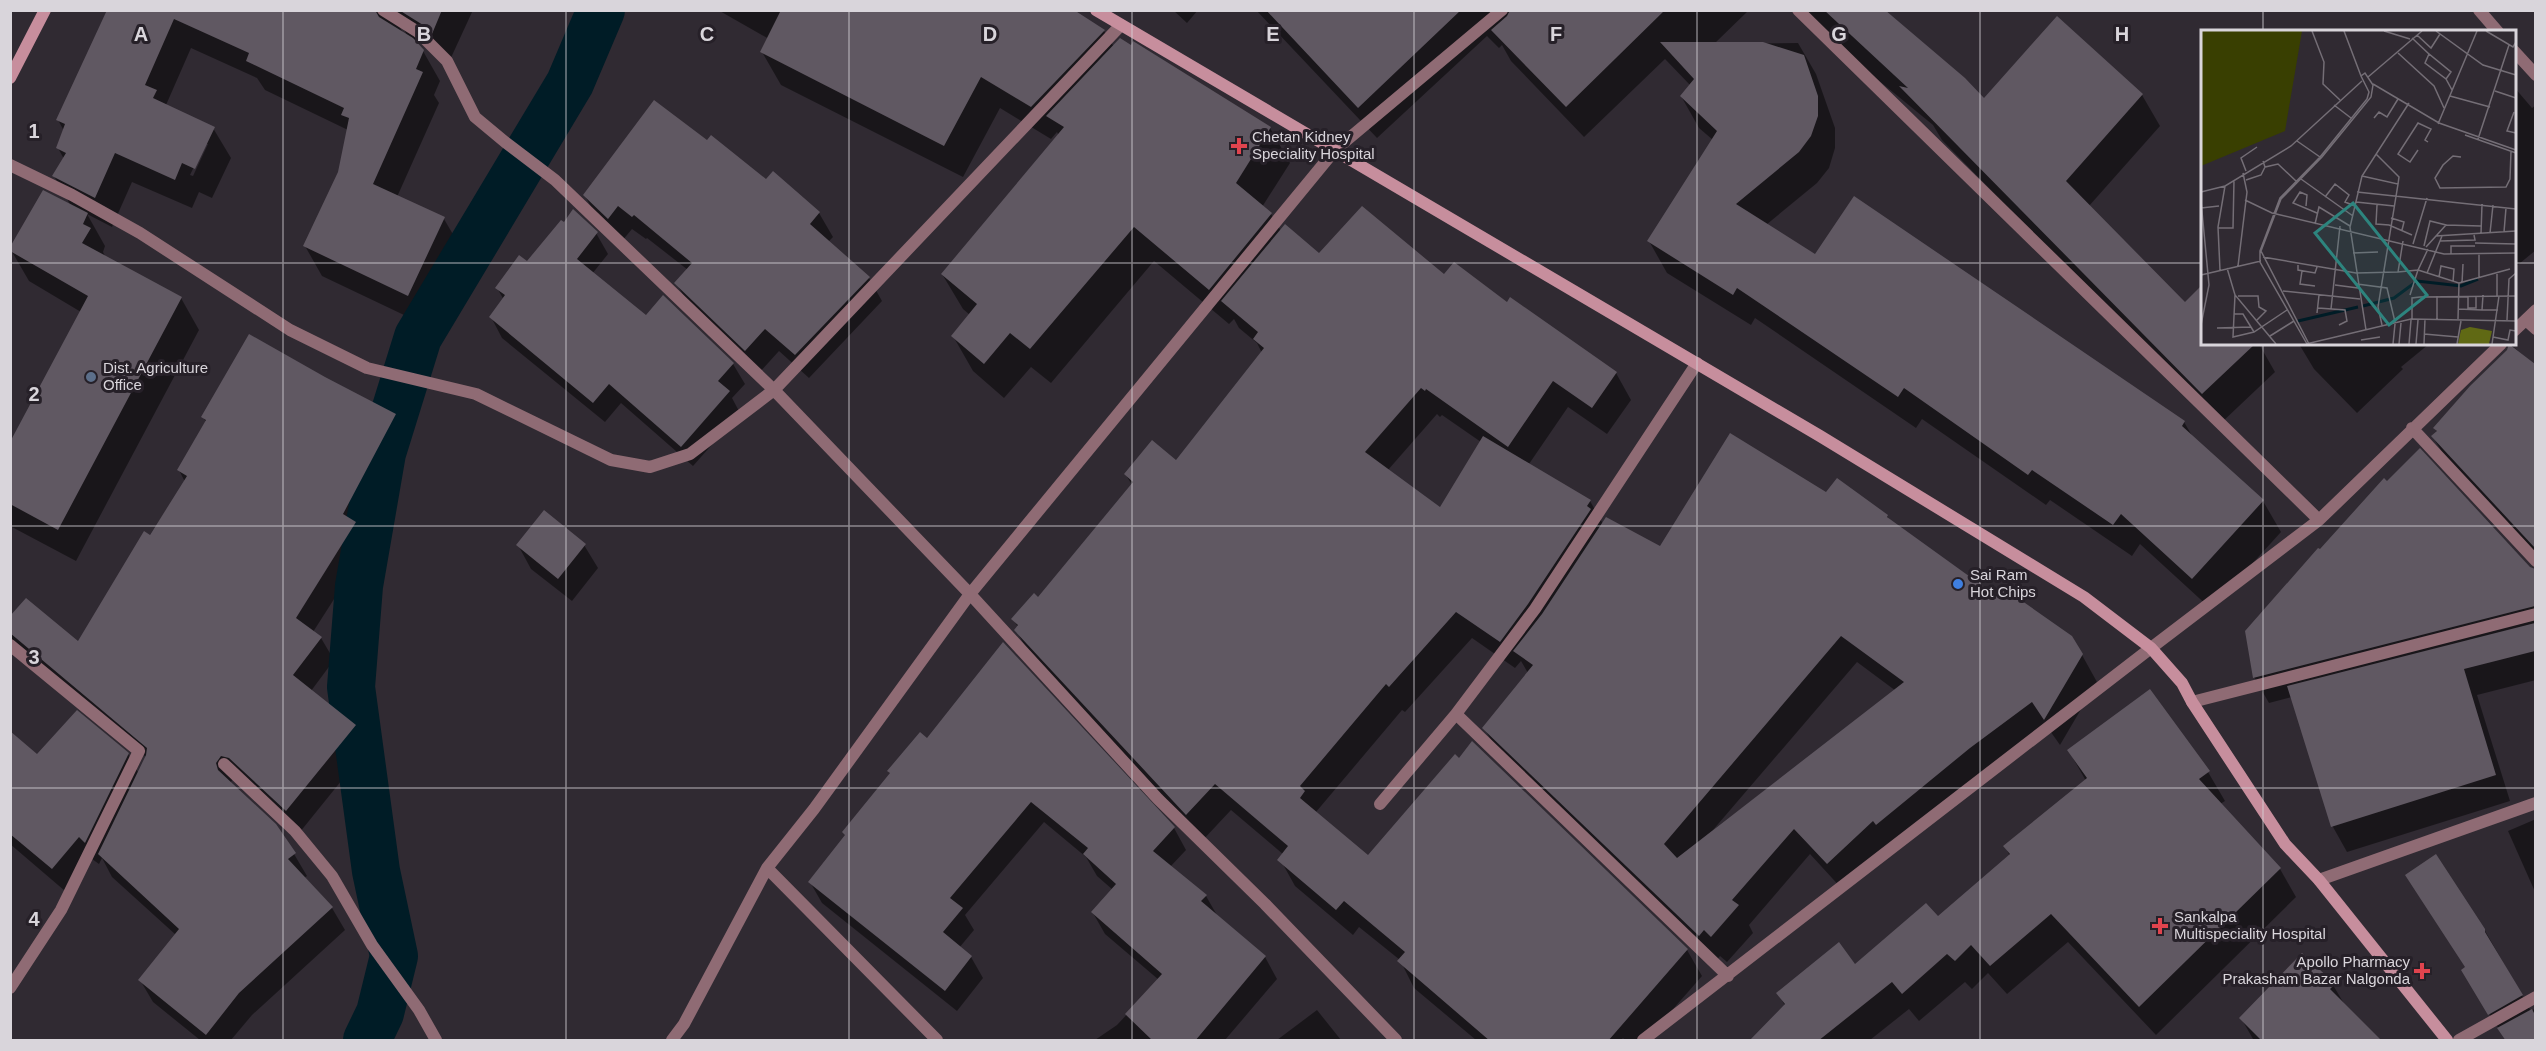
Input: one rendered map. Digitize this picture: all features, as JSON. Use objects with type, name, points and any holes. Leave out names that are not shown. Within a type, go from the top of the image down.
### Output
[{"type":"street","points":[[10,78],[45,10]]},
{"type":"street","points":[[383,10],[417,32],[447,61],[475,117],[555,180],[774,390],[970,594],[1158,799],[1266,904],[1396,1041]]},
{"type":"street","points":[[1096,10],[1820,436],[2084,597],[2151,648],[2182,683],[2192,702],[2285,844],[2319,880],[2447,1041]]},
{"type":"street","points":[[672,1041],[684,1024],[767,868],[814,809],[970,594],[1335,150],[1502,10]]},
{"type":"street","points":[[1798,10],[2319,520]]},
{"type":"street","points":[[2479,10],[2496,30]]},
{"type":"street","points":[[10,165],[72,195],[140,233],[290,330],[367,368],[476,394],[611,460],[650,467],[690,454],[774,390],[1121,25]]},
{"type":"street","points":[[2516,53],[2535,75]]},
{"type":"street","points":[[2516,329],[2535,310]]},
{"type":"street","points":[[2526,320],[2535,329]]},
{"type":"street","points":[[1643,1041],[2319,520],[2500,345]]},
{"type":"street","points":[[1380,804],[1456,714],[1534,609],[1697,363]]},
{"type":"street","points":[[2412,428],[2535,561]]},
{"type":"street","points":[[2192,702],[2535,614]]},
{"type":"street","points":[[10,645],[140,751],[61,910],[10,988]]},
{"type":"street","points":[[1456,714],[1728,976]]},
{"type":"street","points":[[224,764],[295,831],[324,867],[372,945],[419,1010],[436,1041]]},
{"type":"street","points":[[2319,880],[2535,803]]},
{"type":"street","points":[[767,868],[937,1041]]},
{"type":"street","points":[[2459,1041],[2535,997]]},
{"type":"building","points":[[107,10],[375,10],[379,17],[413,38],[424,50],[416,69],[423,72],[373,184],[445,217],[408,296],[303,246],[338,172],[349,118],[341,115],[344,108],[246,61],[249,53],[174,19],[145,85],[157,90],[153,98],[215,127],[195,169],[182,163],[175,180],[115,153],[95,198],[52,176],[66,153],[56,148],[65,124],[56,120]]},
{"type":"building","points":[[399,10],[442,10],[432,34],[423,25]]},
{"type":"building","points":[[781,10],[1074,10],[1105,30],[1031,107],[981,77],[944,146],[760,52]]},
{"type":"building","points":[[1266,10],[1461,10],[1358,108]]},
{"type":"building","points":[[1510,10],[1665,10],[1566,107],[1491,30],[1507,16]]},
{"type":"building","points":[[1824,10],[1885,10],[1965,78],[1984,98],[2057,16],[2143,94],[2066,181],[2185,302],[2201,286],[2201,345],[2254,345],[2202,394],[1899,86],[1908,88]]},
{"type":"building","points":[[1120,38],[1131,45],[1133,41],[1271,127],[1236,183],[1272,213],[1209,290],[1134,227],[1030,349],[1010,333],[984,364],[951,336],[977,304],[941,274],[1064,127],[1046,116]]},
{"type":"building","points":[[1660,42],[1763,42],[1804,55],[1818,96],[1818,116],[1811,136],[1799,152],[1736,204],[1815,254],[1854,196],[2185,421],[2182,426],[2264,500],[2192,579],[2121,514],[2113,525],[2032,470],[2028,475],[1904,388],[1898,397],[1737,288],[1733,295],[1647,241],[1717,131],[1680,96],[1694,79]]},
{"type":"building","points":[[654,100],[707,140],[711,135],[766,179],[773,171],[820,212],[810,224],[870,277],[795,355],[765,329],[745,351],[674,283],[692,263],[634,215],[632,217],[618,206],[608,219],[583,195]]},
{"type":"building","points":[[43,190],[88,213],[83,224],[91,228],[82,243],[182,297],[58,530],[10,504],[10,442],[88,296],[10,251],[10,247]]},
{"type":"building","points":[[1362,206],[1444,274],[1454,262],[1507,302],[1510,297],[1617,372],[1592,408],[1553,381],[1508,447],[1426,389],[1425,391],[1421,388],[1365,452],[1440,507],[1483,436],[1591,500],[1587,506],[1591,509],[1500,642],[1456,612],[1389,687],[1386,684],[1300,786],[1305,791],[1300,798],[1368,855],[1455,754],[1459,758],[1472,741],[1688,949],[1608,1041],[1490,1041],[1397,961],[1405,952],[1344,901],[1336,910],[1277,860],[1288,846],[1215,784],[1186,815],[1014,630],[1018,625],[1011,619],[1034,593],[1038,597],[1133,482],[1124,474],[1152,440],[1176,460],[1264,348],[1253,339],[1258,332],[1221,301],[1285,224],[1319,253]]},
{"type":"building","points":[[573,209],[598,232],[577,259],[646,315],[663,295],[734,363],[718,381],[730,391],[681,447],[609,384],[593,403],[489,317],[505,295],[495,288],[519,255],[527,261],[561,220],[564,222]]},
{"type":"building","points":[[249,334],[396,414],[343,514],[356,522],[296,618],[322,637],[293,675],[356,725],[286,811],[229,758],[221,756],[216,763],[218,770],[276,824],[296,853],[288,859],[333,907],[239,993],[206,1035],[138,980],[179,929],[98,854],[146,755],[147,748],[10,633],[10,616],[26,598],[78,641],[144,531],[150,535],[187,476],[177,470],[206,420],[201,417]]},
{"type":"building","points":[[2510,345],[2535,364],[2535,548],[2431,436],[2437,431],[2433,428],[2470,386]]},
{"type":"building","points":[[1730,433],[1826,492],[1837,478],[1998,597],[2005,589],[2072,636],[2083,654],[2044,720],[2032,702],[1970,748],[1876,825],[1873,821],[1827,864],[1794,829],[1732,900],[1739,905],[1711,937],[1704,930],[1699,936],[1482,728],[1533,665],[1513,651],[1542,614],[1606,517],[1660,546]],"holes":[[[1841,636],[1904,682],[1677,858],[1664,844]]]},
{"type":"building","points":[[2420,448],[2530,567],[2535,569],[2535,606],[2253,678],[2245,631],[2384,478],[2387,481]]},
{"type":"building","points":[[544,510],[586,544],[558,579],[516,545]]},
{"type":"building","points":[[2535,623],[2535,651],[2464,669],[2496,775],[2331,827],[2287,686]]},
{"type":"building","points":[[1003,642],[1175,827],[1153,851],[1207,895],[1201,901],[1266,956],[1195,1041],[1153,1041],[1125,1014],[1162,974],[1091,912],[1116,884],[1083,854],[1088,848],[1031,802],[950,898],[963,908],[943,932],[972,956],[945,991],[808,882],[845,835],[842,832],[890,773],[887,771],[920,732],[927,738]]},
{"type":"building","points":[[2150,689],[2210,771],[2199,779],[2281,868],[2139,1007],[2051,914],[1990,966],[1971,945],[1955,961],[1947,954],[1902,994],[1892,982],[1818,1041],[1749,1041],[1785,1004],[1776,993],[1839,942],[1855,964],[1926,903],[1938,916],[2010,854],[2003,846],[2087,778],[2067,750]]},
{"type":"building","points":[[77,710],[129,753],[85,843],[79,837],[52,869],[10,834],[10,731],[37,754]]},
{"type":"building","points":[[2436,854],[2485,929],[2523,995],[2488,1015],[2461,970],[2465,967],[2405,875]]},
{"type":"building","points":[[2302,953],[2335,984],[2330,989],[2382,1041],[2262,1041],[2239,1018]]},
{"type":"building","points":[[2532,1009],[2535,1015],[2535,1041],[2506,1041],[2497,1028]]},
{"type":"waterway","points":[[367,1040],[380,1013],[394,956],[376,871],[351,687],[359,586],[382,453],[418,337],[570,83],[601,10]]},
{"type":"place","name":"Chetan Kidney Speciality Hospital","points":[[1239,146]]},
{"type":"place","name":"Dist. Agriculture Office","points":[[91,377]]},
{"type":"place","name":"Sai Ram Hot Chips","points":[[1958,584]]},
{"type":"place","name":"Sankalpa Multispeciality Hospital","points":[[2160,926]]},
{"type":"place","name":"Apollo Pharmacy Prakasham Bazar Nalgonda","points":[[2422,971]]}]
